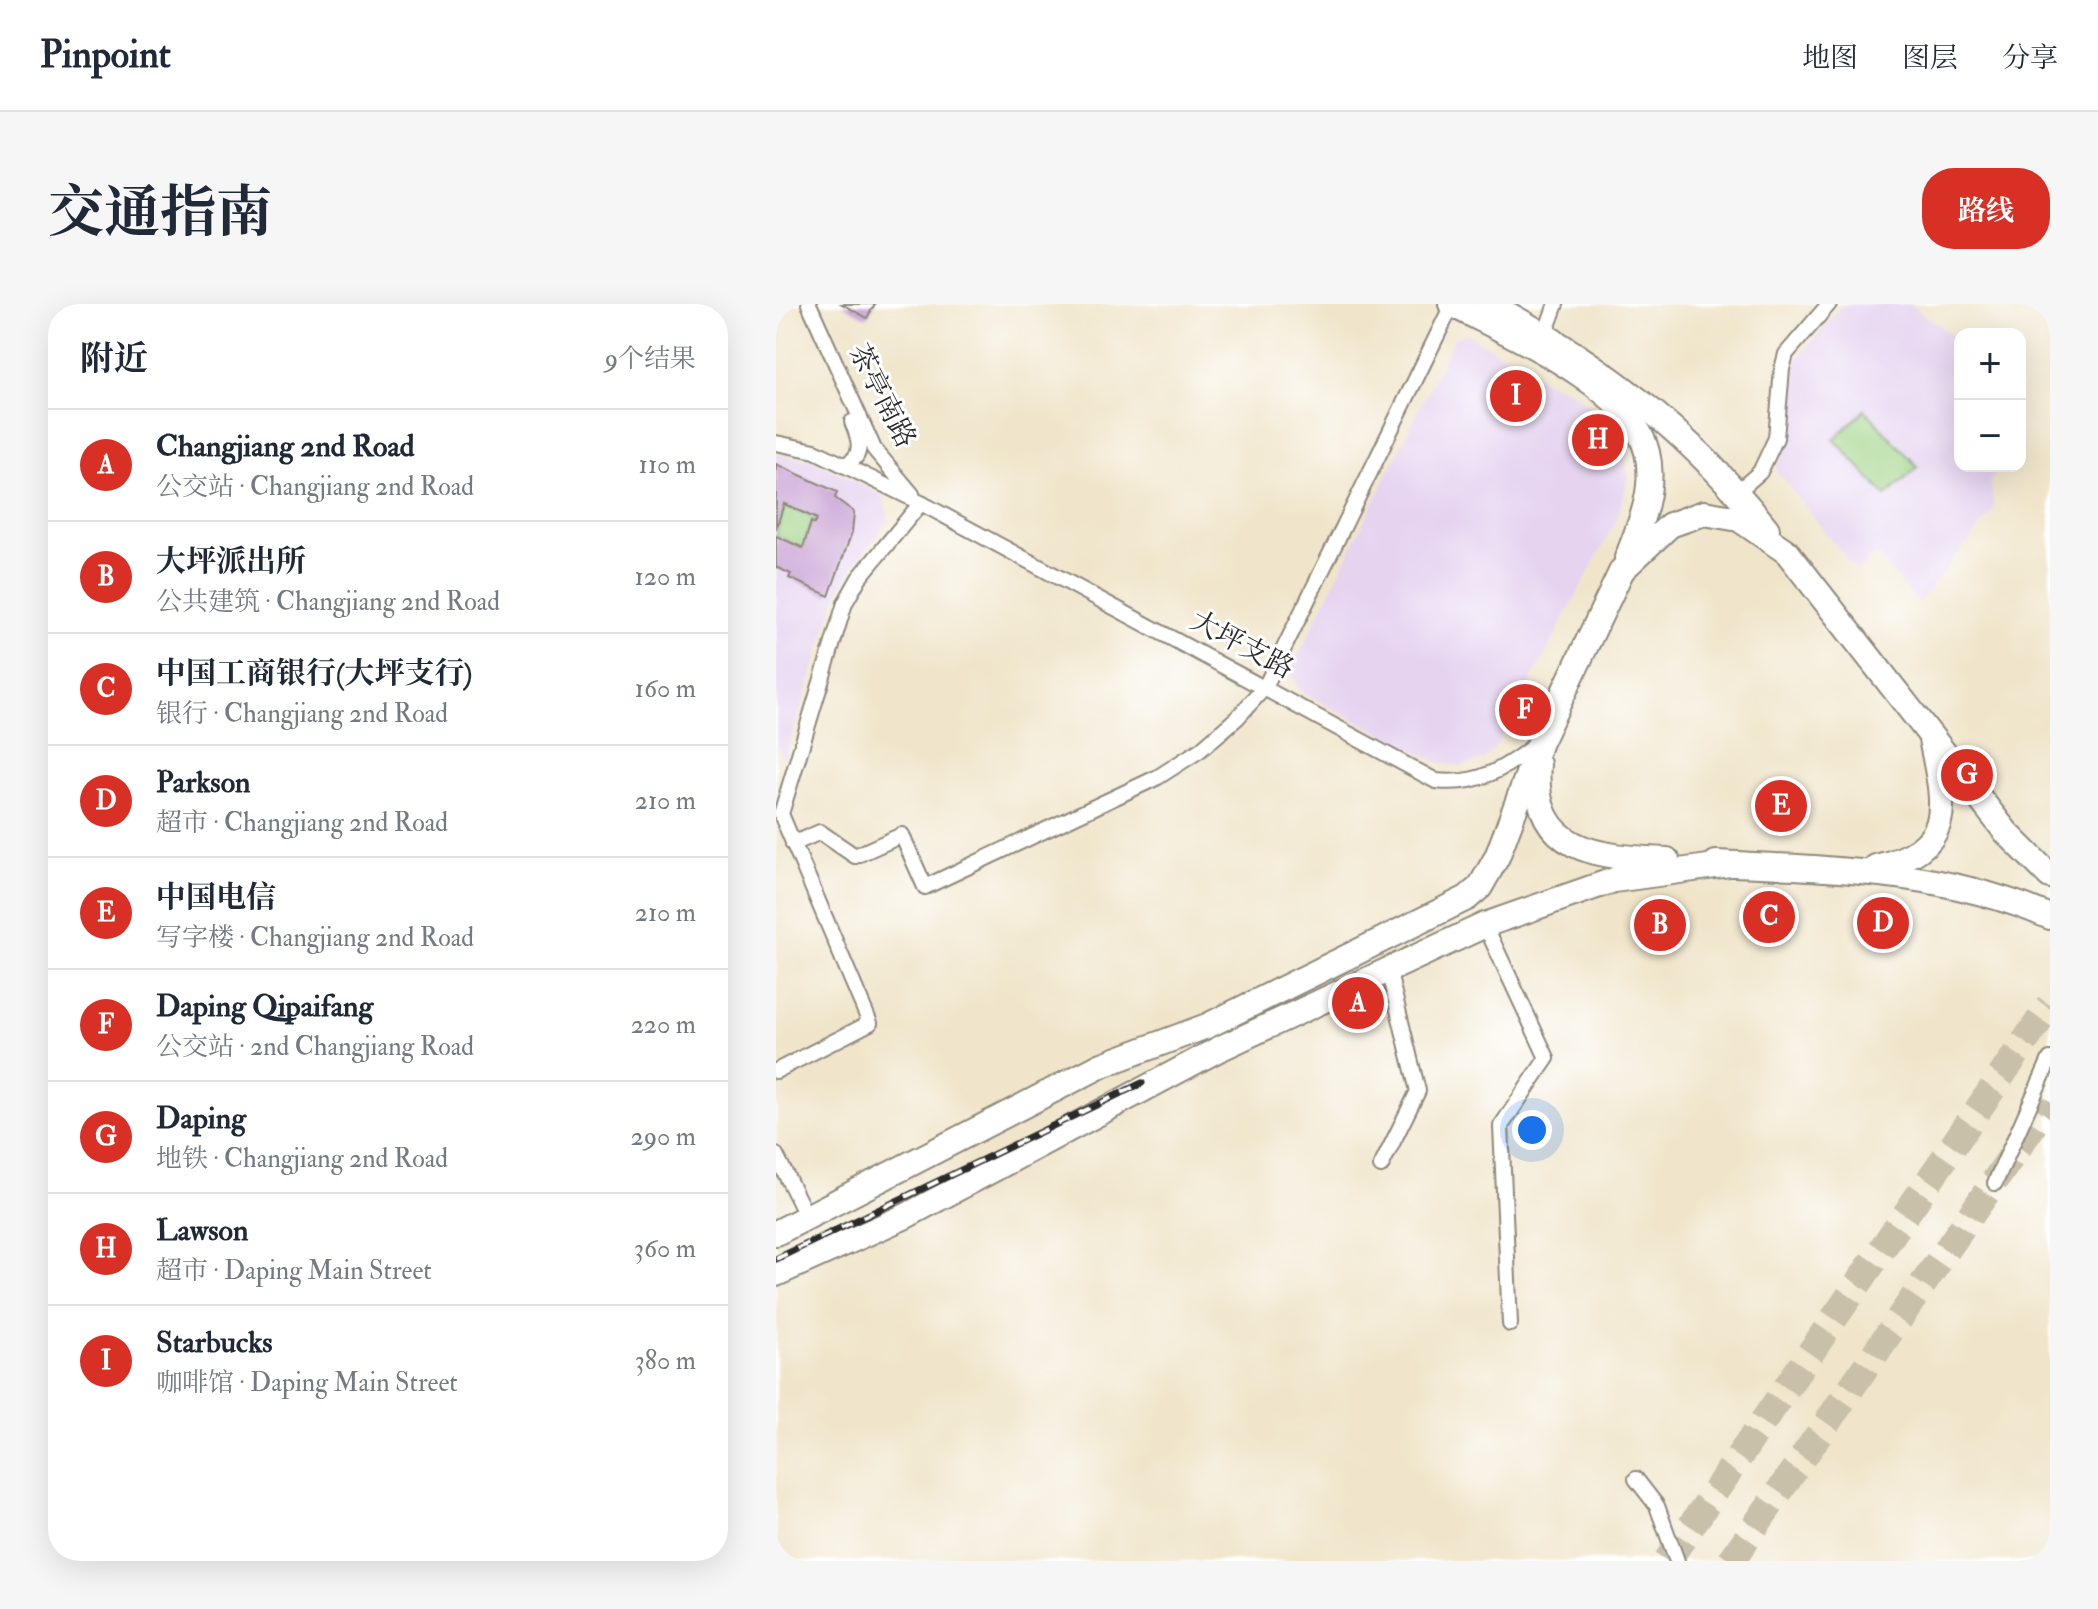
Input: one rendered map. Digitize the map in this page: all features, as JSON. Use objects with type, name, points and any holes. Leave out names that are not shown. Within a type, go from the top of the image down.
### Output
[{"type":"main road","points":[[776,1233],[1102,1065],[1207,1026],[1467,898],[1480,887],[1497,857],[1540,742],[1642,521],[1649,489],[1648,453],[1632,422],[1607,397],[1566,367],[1452,304]]},
{"type":"main road","points":[[1489,304],[1545,334],[1626,388],[1737,492],[2006,832],[2050,876]]},
{"type":"main road","points":[[1622,570],[1670,525],[1704,513],[1739,519],[1787,552]]},
{"type":"main road","points":[[1862,870],[1907,860],[1925,847],[1938,828],[1941,785],[1929,732]]},
{"type":"main road","points":[[1540,742],[1538,800],[1542,813],[1562,837],[1593,853],[1617,858],[1862,870],[1967,889],[2015,902],[2050,917]]},
{"type":"main road","points":[[776,1274],[906,1216],[1219,1049],[1485,925],[1614,880],[1730,864]]},
{"type":"street","name":"茶亭南路","points":[[809,304],[874,449],[921,503]]},
{"type":"street","points":[[793,844],[820,832],[855,856],[902,835],[925,887],[1158,777],[1200,750],[1237,718],[1265,687],[1452,304]]},
{"type":"street","points":[[1545,334],[1556,304]]},
{"type":"street","points":[[1737,492],[1765,464],[1776,438],[1786,354],[1829,304]]},
{"type":"street","points":[[832,357],[838,388],[860,445],[856,458],[843,465]]},
{"type":"street","name":"大坪支路","points":[[776,443],[798,445],[921,503],[1436,781],[1454,783],[1487,776],[1514,762],[1540,742]]},
{"type":"street","points":[[776,1071],[870,1023],[778,815],[845,603],[859,578],[921,503]]},
{"type":"street","points":[[1485,925],[1547,1058],[1501,1126],[1510,1324]]},
{"type":"street","points":[[1381,1166],[1418,1091],[1388,969]]},
{"type":"street","points":[[1995,1183],[2050,1059]]},
{"type":"street","points":[[776,1155],[807,1217]]},
{"type":"street","points":[[1636,1479],[1657,1506],[1677,1561]]},
{"type":"shaded area","points":[[1843,304],[1910,304],[1954,337],[1954,472],[1998,472],[1990,481],[1994,510],[1918,603],[1876,554],[1856,571],[1775,469],[1783,454],[1796,360]]},
{"type":"shaded area","points":[[1468,334],[1549,383],[1569,390],[1601,415],[1621,439],[1628,479],[1618,517],[1499,742],[1483,760],[1460,766],[1437,762],[1301,692],[1290,673],[1454,338]]},
{"type":"shaded area","points":[[776,453],[817,461],[883,496],[889,519],[852,569],[835,601],[784,761],[776,743]]},
{"type":"green space","points":[[1865,410],[1918,467],[1886,496],[1834,439]]},
{"type":"green space","points":[[784,504],[817,519],[811,523],[803,548],[776,536]]},
{"type":"building","points":[[842,304],[875,304],[867,318]]},
{"type":"building","points":[[776,464],[837,492],[835,498],[854,512],[852,532],[829,596],[789,578],[791,574],[776,567],[776,536],[803,548],[811,522],[814,524],[817,519],[784,504],[776,529]]},
{"type":"tunnel","points":[[1667,1561],[2050,1005]]},
{"type":"tunnel","points":[[1731,1561],[2050,1101]]},
{"type":"railway","points":[[776,1259],[1142,1083]]},
{"type":"place","name":"Starbucks","points":[[1516,396]]},
{"type":"place","name":"Lawson","points":[[1598,440]]},
{"type":"place","name":"Daping Qipaifang","points":[[1525,710]]},
{"type":"place","name":"Daping","points":[[1967,775]]},
{"type":"place","name":"中国电信","points":[[1781,806]]},
{"type":"place","name":"中国工商银行(大坪支行)","points":[[1769,917]]},
{"type":"place","name":"Parkson","points":[[1883,923]]},
{"type":"place","name":"大坪派出所","points":[[1660,925]]},
{"type":"place","name":"Changjiang 2nd Road","points":[[1358,1003]]}]
